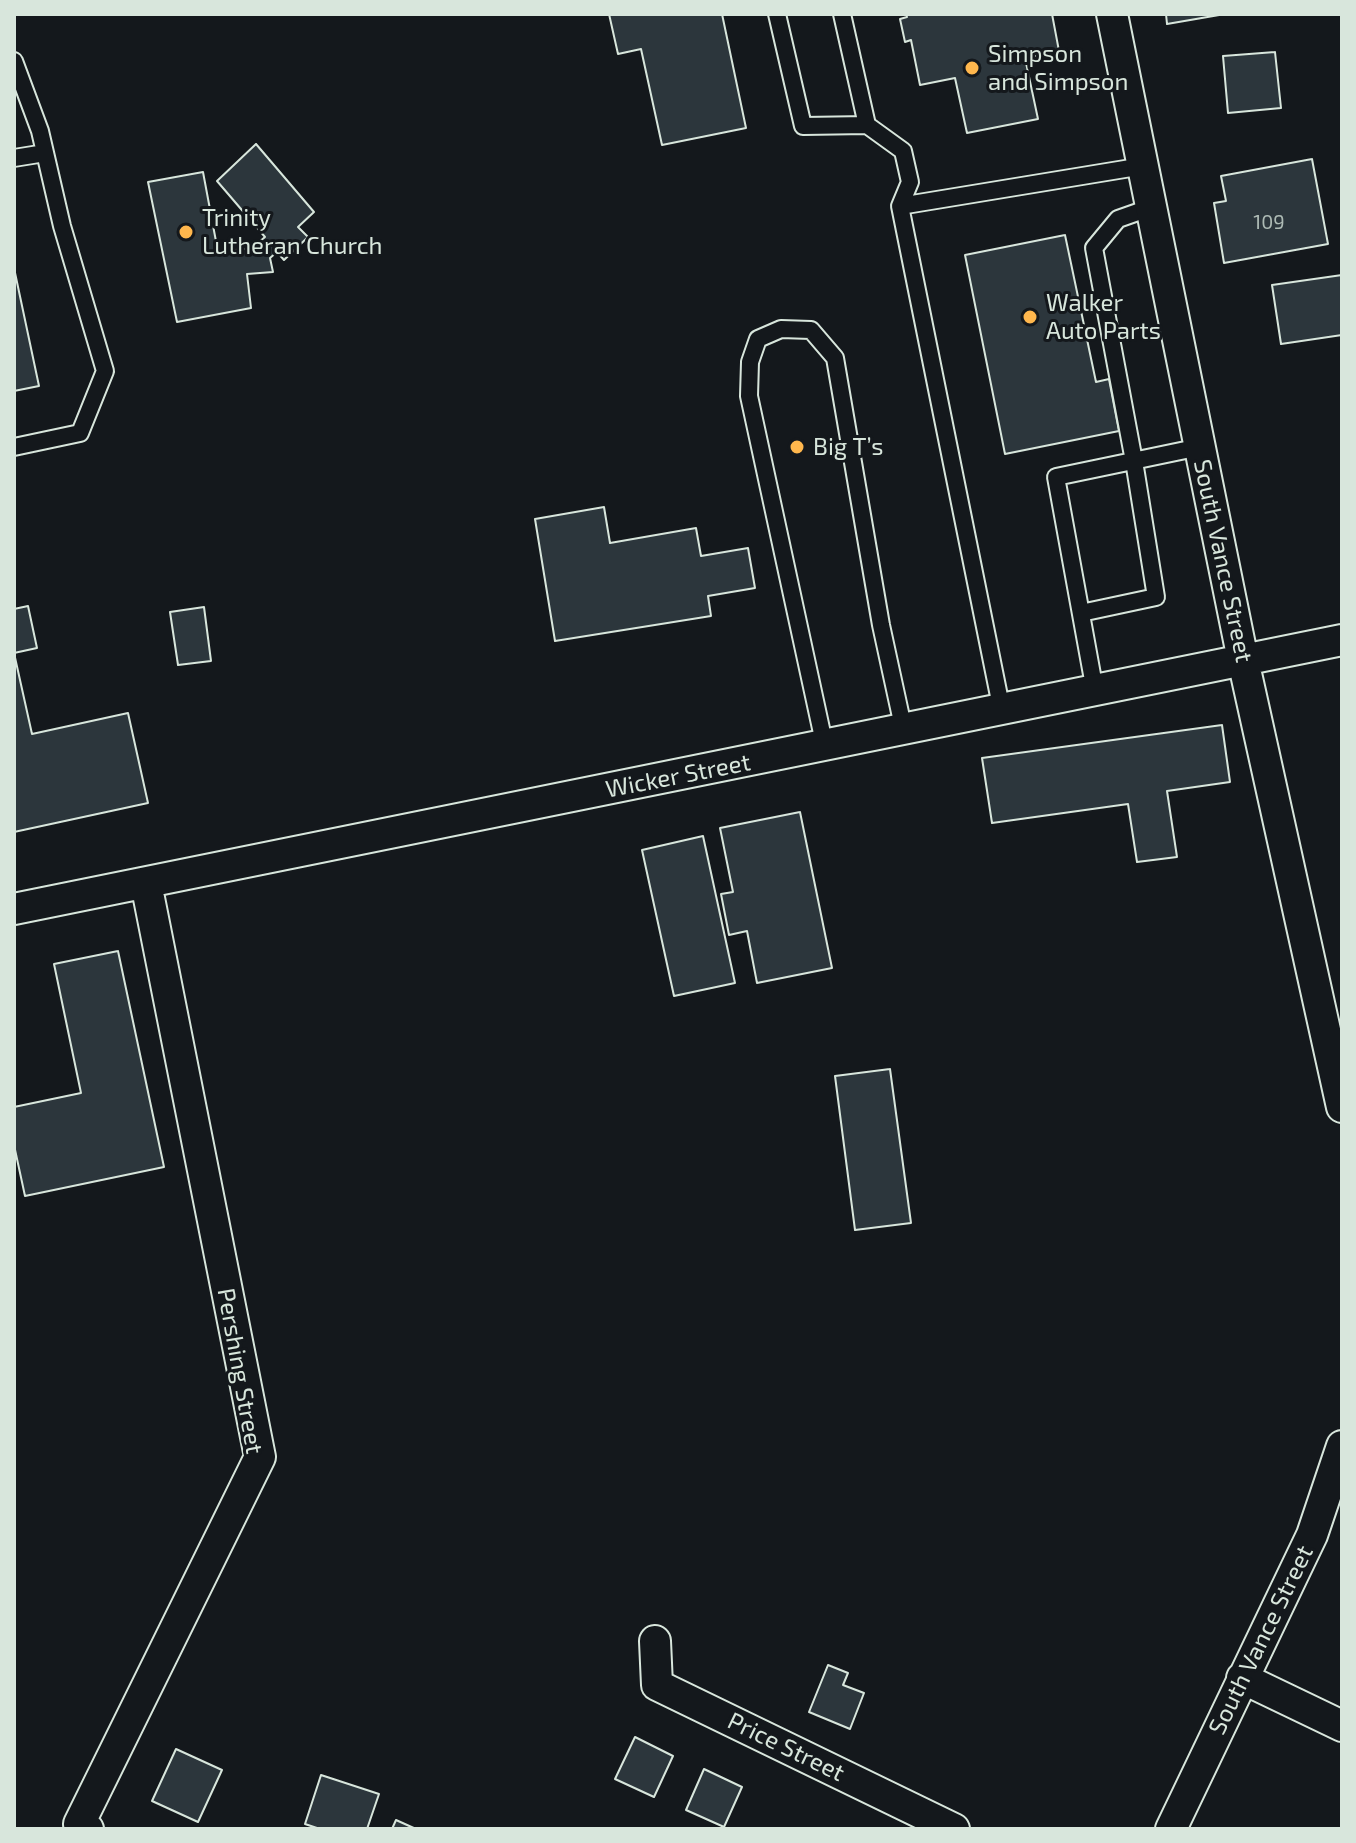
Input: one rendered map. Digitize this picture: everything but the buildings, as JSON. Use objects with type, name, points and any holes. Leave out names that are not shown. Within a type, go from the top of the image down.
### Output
[{"type":"street","name":"South Vance Street","points":[[1112,14],[1243,660],[1342,1107]]},
{"type":"street","name":"Wicker Street","points":[[14,909],[1342,640]]},
{"type":"street","name":"Pershing Street","points":[[81,1827],[260,1457],[146,883]]},
{"type":"street","name":"South Vance Street","points":[[1171,1829],[1312,1535],[1342,1446]]},
{"type":"street","name":"Price Street","points":[[655,1641],[657,1685],[954,1829]]},
{"type":"street","points":[[1242,1678],[1342,1726]]},
{"type":"lane","points":[[777,14],[803,126],[867,125],[903,151],[910,182],[900,206],[1002,711]]},
{"type":"lane","points":[[842,14],[867,125]]},
{"type":"lane","points":[[14,61],[40,131],[62,226],[105,371],[80,433],[14,447]]},
{"type":"lane","points":[[14,158],[45,153]]},
{"type":"lane","points":[[900,206],[1143,166]]},
{"type":"lane","points":[[1081,613],[1156,597],[1094,248],[1118,219],[1152,207]]},
{"type":"lane","points":[[825,747],[749,396],[750,362],[758,339],[781,329],[811,330],[835,358],[867,549],[904,731]]},
{"type":"lane","points":[[1095,691],[1056,477],[1200,447]]},
{"type":"place","name":"Simpson and Simpson","points":[[972,68]]},
{"type":"place","name":"Trinity Lutheran Church","points":[[186,232]]},
{"type":"place","name":"Walker Auto Parts","points":[[1030,317]]},
{"type":"place","name":"Big T’s","points":[[797,447]]}]
